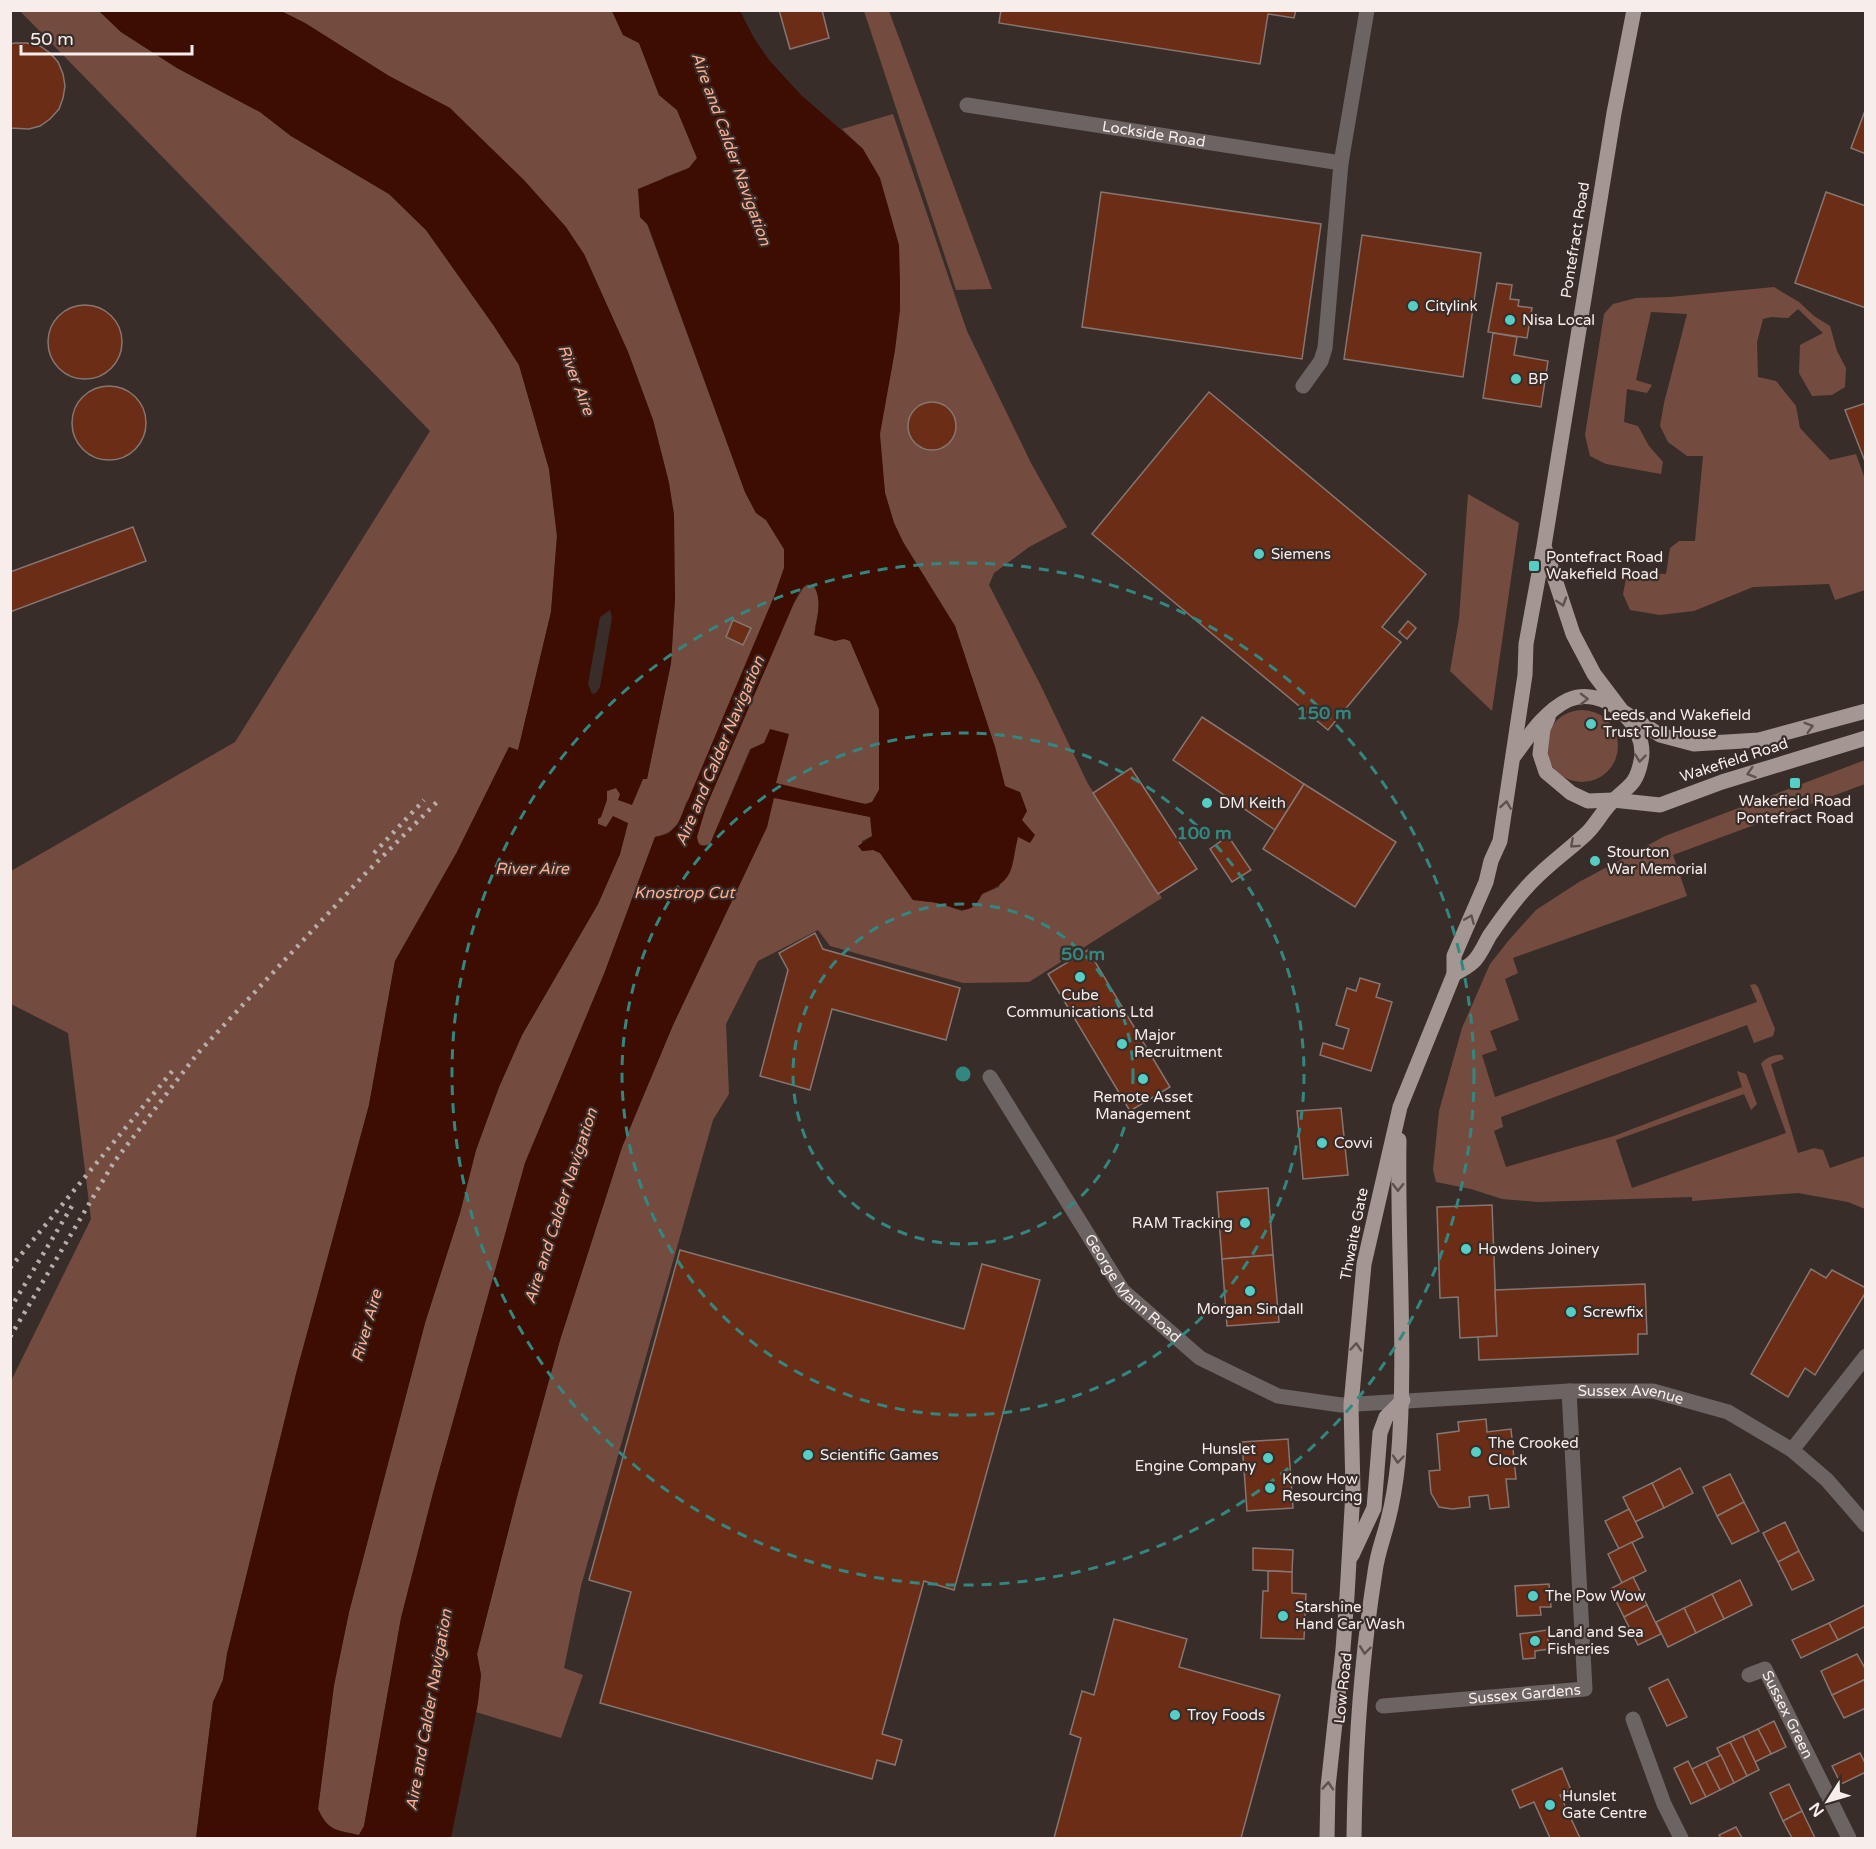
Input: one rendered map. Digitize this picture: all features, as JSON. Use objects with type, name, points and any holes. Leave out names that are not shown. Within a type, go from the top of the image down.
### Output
[{"type":"main road","name":"Pontefract Road","points":[[1513,757],[1525,675],[1526,644],[1545,546],[1614,113],[1634,10]]},
{"type":"main road","name":"Pontefract Road","points":[[1545,546],[1573,634],[1594,674],[1622,711]]},
{"type":"main road","points":[[1454,974],[1474,962],[1490,935],[1528,886],[1588,831],[1613,800],[1627,790],[1637,776],[1642,759],[1641,741],[1634,724],[1622,711],[1599,699],[1585,697],[1568,700],[1549,714],[1543,729],[1540,754],[1546,772],[1571,793],[1588,801],[1613,800]]},
{"type":"main road","name":"Pontefract Road","points":[[1521,705],[1540,754]]},
{"type":"main road","name":"Wakefield Road","points":[[1622,711],[1660,735],[1694,744],[1759,740],[1866,711]]},
{"type":"main road","name":"Thwaite Gate","points":[[1351,1405],[1364,1264],[1400,1107],[1454,974],[1454,956],[1486,882],[1491,861],[1500,841],[1513,757],[1549,714]]},
{"type":"main road","name":"Wakefield Road","points":[[1613,800],[1660,805],[1722,782],[1866,738]]},
{"type":"main road","name":"Thwaite Gate","points":[[1400,1107],[1398,1198],[1403,1400]]},
{"type":"main road","points":[[1348,1563],[1374,1508],[1380,1433],[1386,1417],[1403,1400]]},
{"type":"main road","name":"Low Road","points":[[1354,1839],[1361,1686],[1375,1570],[1389,1518],[1398,1466],[1403,1400]]},
{"type":"main road","name":"Low Road","points":[[1327,1839],[1328,1787],[1343,1649],[1353,1491],[1351,1405]]},
{"type":"street","points":[[1303,386],[1321,362],[1326,348],[1341,163],[1367,10]]},
{"type":"street","name":"Lockside Road","points":[[967,105],[1341,163]]},
{"type":"street","name":"George Mann Road","points":[[990,1077],[1123,1291],[1200,1358],[1278,1396],[1341,1406],[1351,1405]]},
{"type":"street","points":[[1792,1450],[1866,1356]]},
{"type":"street","name":"Sussex Avenue","points":[[1351,1405],[1569,1391],[1653,1391],[1728,1412],[1792,1450],[1827,1480],[1866,1525]]},
{"type":"street","name":"Sussex Gardens","points":[[1383,1706],[1585,1689],[1569,1391]]},
{"type":"street","name":"Sussex Green","points":[[1749,1675],[1765,1669],[1849,1839]]},
{"type":"street","points":[[1633,1719],[1664,1804],[1681,1839]]},
{"type":"shaded area","points":[[20,11],[99,11],[121,32],[177,68],[260,112],[291,136],[389,194],[426,230],[519,365],[549,469],[557,536],[551,612],[518,751],[509,747],[457,852],[395,961],[369,1105],[296,1374],[227,1654],[223,1680],[213,1702],[196,1838],[11,1838],[10,1383],[91,1219],[68,1033],[11,1004],[11,871],[235,742],[430,431]]},
{"type":"shaded area","points":[[281,11],[612,11],[623,35],[639,43],[659,95],[677,110],[697,158],[689,168],[663,178],[640,217],[647,224],[745,492],[756,513],[766,520],[784,549],[784,568],[775,594],[794,603],[804,587],[810,584],[814,588],[819,598],[815,627],[850,641],[879,709],[879,790],[872,802],[866,804],[854,802],[853,813],[871,817],[872,836],[862,841],[862,851],[873,850],[880,853],[913,900],[938,903],[962,911],[977,903],[982,894],[999,887],[1021,820],[1005,786],[995,747],[955,626],[903,542],[894,523],[885,493],[879,434],[895,350],[863,149],[842,129],[893,114],[967,331],[1031,463],[1067,527],[1029,547],[994,573],[989,585],[1088,784],[1162,898],[1029,982],[963,983],[830,946],[818,930],[758,961],[726,1024],[729,1094],[713,1120],[581,1586],[564,1668],[583,1675],[561,1738],[476,1712],[481,1675],[477,1654],[560,1340],[622,1147],[673,1025],[767,827],[778,771],[764,743],[750,749],[710,844],[702,846],[697,841],[687,800],[677,824],[669,832],[655,837],[604,974],[525,1163],[433,1493],[401,1618],[364,1826],[359,1835],[334,1829],[322,1817],[318,1809],[334,1685],[349,1612],[425,1323],[460,1213],[476,1150],[499,1087],[522,1035],[598,904],[620,854],[628,823],[606,827],[598,824],[607,791],[616,788],[620,794],[643,779],[647,779],[671,663],[675,598],[669,483],[653,420],[628,352],[584,254],[450,108],[389,76],[305,23]]},
{"type":"shaded area","points":[[864,11],[889,11],[992,289],[956,290]]},
{"type":"shaded area","points":[[1774,287],[1799,302],[1814,316],[1830,326],[1837,351],[1846,368],[1845,387],[1832,395],[1812,396],[1799,373],[1800,345],[1823,333],[1798,309],[1788,318],[1763,319],[1757,342],[1758,377],[1776,381],[1796,406],[1800,428],[1830,460],[1856,454],[1865,479],[1865,590],[1835,600],[1829,584],[1753,587],[1694,611],[1660,615],[1630,610],[1623,594],[1626,579],[1637,573],[1666,574],[1670,548],[1679,541],[1695,541],[1703,456],[1687,456],[1668,442],[1660,426],[1687,314],[1651,312],[1636,380],[1652,385],[1647,393],[1627,389],[1624,422],[1638,426],[1649,446],[1663,462],[1661,474],[1606,464],[1590,456],[1585,435],[1604,314],[1613,304],[1636,298]]},
{"type":"shaded area","points":[[1468,494],[1519,523],[1492,711],[1450,671],[1459,619]]},
{"type":"shaded area","points":[[1582,710],[1602,716],[1612,726],[1618,746],[1612,766],[1602,776],[1582,782],[1562,776],[1552,766],[1546,746],[1552,726],[1562,716]]},
{"type":"shaded area","points":[[1865,760],[1865,784],[1673,855],[1687,896],[1513,958],[1518,973],[1505,979],[1519,1020],[1490,1031],[1497,1050],[1482,1055],[1495,1097],[1757,1002],[1750,985],[1755,984],[1775,1029],[1773,1036],[1754,1043],[1747,1025],[1501,1117],[1503,1127],[1494,1131],[1506,1167],[1614,1136],[1742,1087],[1737,1071],[1746,1074],[1757,1104],[1751,1110],[1744,1094],[1616,1140],[1632,1188],[1786,1133],[1761,1064],[1770,1057],[1782,1055],[1784,1059],[1771,1064],[1798,1153],[1814,1148],[1823,1150],[1830,1168],[1865,1156],[1865,1209],[1848,1202],[1798,1193],[1692,1201],[1692,1197],[1538,1202],[1502,1199],[1471,1189],[1436,1182],[1433,1170],[1439,1111],[1462,1028],[1490,964],[1536,910],[1579,882],[1665,836]]},
{"type":"water","points":[[99,11],[281,11],[305,23],[389,76],[450,108],[524,180],[566,227],[584,254],[628,352],[653,420],[669,483],[674,514],[675,598],[671,663],[647,779],[643,779],[632,805],[618,800],[620,794],[616,788],[607,791],[607,800],[598,824],[606,827],[613,816],[628,823],[620,854],[598,904],[522,1035],[499,1087],[476,1150],[460,1213],[425,1323],[349,1612],[334,1685],[318,1809],[329,1826],[359,1835],[364,1826],[401,1618],[433,1493],[525,1163],[604,974],[655,837],[668,834],[678,824],[784,568],[784,549],[766,520],[756,513],[745,492],[648,225],[640,217],[638,189],[689,168],[697,158],[677,110],[659,95],[639,43],[623,35],[612,11],[740,11],[769,60],[801,95],[863,149],[880,178],[899,245],[900,280],[900,310],[895,350],[880,434],[885,493],[894,523],[903,542],[955,626],[995,747],[1005,786],[1020,792],[1027,811],[1022,820],[1035,835],[1030,843],[1018,837],[1010,873],[1001,884],[982,894],[972,907],[962,910],[934,902],[913,900],[880,853],[873,850],[862,851],[858,846],[872,836],[870,817],[774,798],[767,827],[673,1025],[622,1147],[560,1340],[477,1654],[481,1675],[478,1703],[451,1838],[196,1838],[213,1702],[223,1680],[227,1654],[296,1374],[369,1105],[395,961],[457,852],[509,747],[518,750],[551,612],[557,536],[549,469],[519,365],[426,230],[389,194],[291,136],[260,112],[177,68],[121,32]],"holes":[[[807,584],[815,587],[818,599],[814,635],[835,641],[844,639],[850,641],[879,709],[879,790],[872,802],[865,804],[776,783],[789,734],[770,729],[764,743],[751,749],[710,844],[699,845],[697,837],[706,807],[794,603],[800,590]],[[610,610],[612,618],[600,687],[596,693],[592,694],[588,684],[600,617]]]},
{"type":"building","points":[[779,10],[822,10],[829,38],[790,49]]},
{"type":"building","points":[[1001,10],[1296,10],[1294,18],[1268,14],[1260,64],[999,23]]},
{"type":"building","points":[[10,44],[40,46],[50,53],[58,62],[65,86],[59,109],[40,126],[29,129],[10,128]]},
{"type":"building","points":[[1866,108],[1866,154],[1851,148]]},
{"type":"building","points":[[1101,192],[1321,224],[1302,359],[1082,327]]},
{"type":"building","points":[[1826,192],[1866,206],[1866,308],[1795,283]]},
{"type":"building","name":"Citylink","points":[[1362,235],[1481,253],[1463,377],[1344,359]]},
{"type":"building","name":"Nisa Local","points":[[1497,283],[1512,285],[1510,299],[1519,300],[1518,306],[1532,308],[1527,338],[1488,332]]},
{"type":"building","points":[[78,305],[92,305],[106,311],[116,321],[122,335],[120,356],[106,373],[92,379],[78,379],[64,373],[54,363],[48,349],[48,335],[54,321],[64,311]]},
{"type":"building","name":"BP","points":[[1493,333],[1517,337],[1514,355],[1548,361],[1541,407],[1483,398]]},
{"type":"building","points":[[102,386],[116,386],[130,392],[140,402],[146,416],[144,437],[130,454],[116,460],[102,460],[88,454],[78,444],[72,430],[72,416],[78,402],[88,392]]},
{"type":"building","name":"Siemens","points":[[1209,392],[1426,574],[1382,627],[1401,642],[1328,730],[1092,534]]},
{"type":"building","points":[[932,402],[949,409],[956,426],[949,443],[932,450],[915,443],[908,426],[915,409]]},
{"type":"building","points":[[1866,403],[1866,464],[1845,410]]},
{"type":"building","points":[[133,527],[146,561],[10,612],[10,572]]},
{"type":"building","points":[[733,620],[751,628],[743,645],[726,637]]},
{"type":"building","points":[[1408,621],[1416,628],[1407,639],[1399,632]]},
{"type":"building","points":[[1202,717],[1304,784],[1275,830],[1173,760]]},
{"type":"building","points":[[1131,768],[1197,869],[1158,894],[1093,793]]},
{"type":"building","points":[[1304,784],[1396,842],[1355,907],[1263,849]]},
{"type":"building","points":[[1228,836],[1251,870],[1232,882],[1210,849]]},
{"type":"building","points":[[815,933],[823,949],[960,988],[946,1040],[832,1009],[810,1090],[760,1076],[788,970],[779,953]]},
{"type":"building","points":[[1088,950],[1170,1087],[1130,1111],[1048,974]]},
{"type":"building","points":[[1360,978],[1380,984],[1376,997],[1392,1002],[1371,1071],[1320,1055],[1323,1043],[1343,1049],[1349,1029],[1336,1025],[1347,988],[1356,991]]},
{"type":"building","name":"Covvi","points":[[1341,1108],[1348,1175],[1303,1179],[1297,1111]]},
{"type":"building","name":"RAM Tracking","points":[[1268,1188],[1273,1255],[1222,1259],[1217,1192]]},
{"type":"building","name":"Howdens Joinery","points":[[1492,1205],[1497,1336],[1460,1338],[1458,1297],[1440,1298],[1437,1207]]},
{"type":"building","name":"Scientific Games","points":[[680,1250],[964,1329],[982,1264],[1040,1280],[954,1590],[924,1581],[882,1734],[902,1740],[895,1765],[877,1760],[872,1779],[600,1703],[631,1592],[589,1580]]},
{"type":"building","name":"Morgan Sindall","points":[[1273,1255],[1279,1322],[1227,1326],[1222,1259]]},
{"type":"building","points":[[1811,1269],[1826,1278],[1832,1270],[1866,1288],[1866,1292],[1815,1375],[1805,1368],[1788,1397],[1751,1374]]},
{"type":"building","name":"Screwfix","points":[[1645,1284],[1647,1334],[1638,1334],[1638,1354],[1479,1360],[1478,1337],[1497,1336],[1495,1290]]},
{"type":"building","name":"The Crooked Clock","points":[[1486,1419],[1487,1432],[1511,1429],[1516,1479],[1506,1479],[1509,1507],[1490,1509],[1488,1495],[1469,1497],[1470,1507],[1452,1509],[1439,1507],[1431,1493],[1429,1471],[1440,1470],[1437,1434],[1459,1431],[1458,1422]]},
{"type":"building","points":[[1288,1439],[1293,1508],[1247,1511],[1242,1442]]},
{"type":"building","points":[[1680,1468],[1693,1493],[1664,1508],[1652,1483]]},
{"type":"building","points":[[1730,1474],[1744,1502],[1717,1516],[1703,1487]]},
{"type":"building","points":[[1652,1483],[1664,1508],[1635,1522],[1623,1497]]},
{"type":"building","points":[[1744,1502],[1759,1531],[1732,1544],[1717,1516]]},
{"type":"building","points":[[1629,1509],[1643,1537],[1619,1549],[1605,1521]]},
{"type":"building","points":[[1785,1522],[1799,1551],[1778,1562],[1763,1533]]},
{"type":"building","points":[[1632,1542],[1646,1571],[1622,1583],[1608,1554]]},
{"type":"building","points":[[1253,1548],[1293,1550],[1292,1572],[1253,1570]]},
{"type":"building","points":[[1799,1551],[1814,1580],[1792,1590],[1778,1562]]},
{"type":"building","name":"Starshine Hand Car Wash","points":[[1268,1571],[1292,1572],[1292,1593],[1306,1594],[1304,1639],[1261,1638],[1263,1591],[1268,1591]]},
{"type":"building","points":[[1633,1577],[1647,1605],[1624,1617],[1610,1589]]},
{"type":"building","points":[[1740,1580],[1752,1605],[1724,1619],[1712,1594]]},
{"type":"building","name":"The Pow Wow","points":[[1549,1584],[1551,1607],[1540,1607],[1541,1615],[1517,1616],[1515,1586]]},
{"type":"building","points":[[1712,1594],[1724,1619],[1696,1633],[1684,1608]]},
{"type":"building","points":[[1647,1605],[1661,1634],[1638,1645],[1624,1617]]},
{"type":"building","points":[[1865,1605],[1866,1626],[1838,1640],[1829,1623]]},
{"type":"building","points":[[1684,1608],[1696,1633],[1668,1647],[1656,1622]]},
{"type":"building","name":"Troy Foods","points":[[1114,1619],[1187,1639],[1179,1667],[1280,1695],[1241,1838],[1054,1838],[1081,1738],[1070,1734],[1082,1691],[1094,1695]]},
{"type":"building","points":[[1829,1623],[1838,1640],[1801,1658],[1792,1640]]},
{"type":"building","name":"Land and Sea Fisheries","points":[[1547,1630],[1549,1649],[1535,1651],[1535,1658],[1523,1659],[1520,1634]]},
{"type":"building","points":[[1857,1654],[1866,1670],[1866,1679],[1832,1695],[1821,1671]]},
{"type":"building","points":[[1668,1679],[1687,1717],[1667,1726],[1649,1688]]},
{"type":"building","points":[[1866,1679],[1866,1708],[1844,1718],[1832,1695]]},
{"type":"building","points":[[1774,1721],[1786,1747],[1771,1754],[1758,1729]]},
{"type":"building","points":[[1758,1729],[1771,1754],[1755,1762],[1743,1736]]},
{"type":"building","points":[[1743,1736],[1759,1770],[1747,1776],[1730,1742]]},
{"type":"building","points":[[1730,1742],[1747,1776],[1734,1783],[1717,1748]]},
{"type":"building","points":[[1860,1753],[1866,1765],[1866,1772],[1841,1784],[1832,1766]]},
{"type":"building","points":[[1721,1755],[1734,1783],[1720,1790],[1706,1762]]},
{"type":"building","points":[[1688,1761],[1706,1797],[1691,1804],[1674,1768]]},
{"type":"building","points":[[1706,1762],[1720,1790],[1706,1797],[1692,1769]]},
{"type":"building","name":"Hunslet Gate Centre","points":[[1562,1768],[1571,1790],[1560,1795],[1580,1838],[1550,1838],[1534,1802],[1520,1808],[1512,1790]]},
{"type":"building","points":[[1789,1784],[1802,1811],[1783,1821],[1770,1793]]},
{"type":"building","points":[[1802,1811],[1815,1838],[1792,1838],[1783,1821]]},
{"type":"building","points":[[1736,1827],[1742,1838],[1721,1838],[1719,1835]]},
{"type":"railway","points":[[10,1337],[114,1162],[198,1053],[365,874],[440,799]]},
{"type":"railway","points":[[374,853],[424,800]]},
{"type":"railway","points":[[10,1268],[174,1069]]},
{"type":"railway","points":[[10,1309],[72,1206]]},
{"type":"place","name":"Citylink","points":[[1413,306]]},
{"type":"place","name":"Nisa Local","points":[[1510,320]]},
{"type":"place","name":"BP","points":[[1516,379]]},
{"type":"place","name":"Siemens","points":[[1259,554]]},
{"type":"place","name":"Pontefract Road Wakefield Road","points":[[1534,566]]},
{"type":"place","name":"Leeds and Wakefield Trust Toll House","points":[[1591,724]]},
{"type":"place","name":"Wakefield Road Pontefract Road","points":[[1795,783]]},
{"type":"place","name":"DM Keith","points":[[1207,803]]},
{"type":"place","name":"Stourton War Memorial","points":[[1595,861]]},
{"type":"place","name":"Cube Communications Ltd","points":[[1080,977]]},
{"type":"place","name":"Major Recruitment","points":[[1122,1044]]},
{"type":"place","name":"Remote Asset Management","points":[[1143,1079]]},
{"type":"place","name":"Covvi","points":[[1322,1143]]},
{"type":"place","name":"RAM Tracking","points":[[1245,1223]]},
{"type":"place","name":"Howdens Joinery","points":[[1466,1249]]},
{"type":"place","name":"Morgan Sindall","points":[[1250,1291]]},
{"type":"place","name":"Screwfix","points":[[1571,1312]]},
{"type":"place","name":"The Crooked Clock","points":[[1476,1452]]},
{"type":"place","name":"Scientific Games","points":[[808,1455]]},
{"type":"place","name":"Hunslet Engine Company","points":[[1268,1458]]},
{"type":"place","name":"Know How Resourcing","points":[[1270,1488]]},
{"type":"place","name":"The Pow Wow","points":[[1533,1596]]},
{"type":"place","name":"Starshine Hand Car Wash","points":[[1283,1616]]},
{"type":"place","name":"Land and Sea Fisheries","points":[[1535,1641]]},
{"type":"place","name":"Troy Foods","points":[[1175,1715]]},
{"type":"place","name":"Hunslet Gate Centre","points":[[1550,1805]]},
{"type":"water label","name":"Aire and Calder Navigation","points":[[731,149]]},
{"type":"water label","name":"River Aire","points":[[576,380]]},
{"type":"water label","name":"Aire and Calder Navigation","points":[[720,751]]},
{"type":"water label","name":"River Aire","points":[[532,869]]},
{"type":"water label","name":"Knostrop Cut","points":[[684,893]]},
{"type":"water label","name":"Aire and Calder Navigation","points":[[561,1206]]},
{"type":"water label","name":"River Aire","points":[[367,1326]]},
{"type":"water label","name":"Aire and Calder Navigation","points":[[429,1710]]}]
